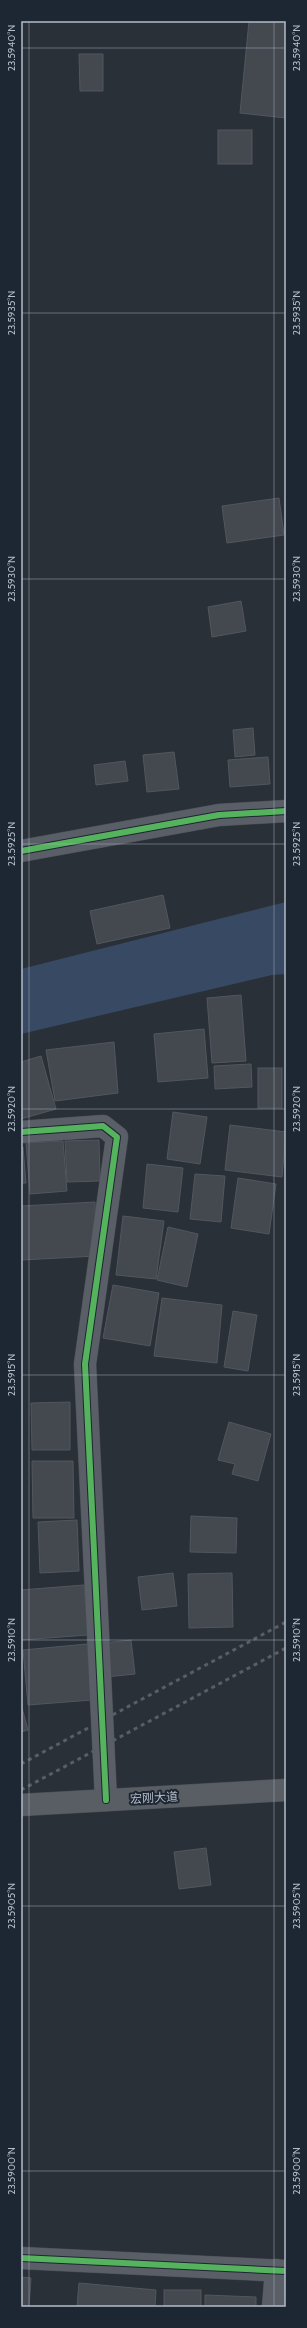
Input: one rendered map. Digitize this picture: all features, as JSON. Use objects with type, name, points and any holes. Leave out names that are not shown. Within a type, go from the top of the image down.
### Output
[{"type":"street","points":[[21,851],[219,815],[286,812]]},
{"type":"street","points":[[21,1132],[103,1126],[117,1137],[85,1364],[106,1800]]},
{"type":"street","name":"宏刚大道","points":[[21,1806],[286,1790]]},
{"type":"street","points":[[21,2258],[281,2270],[273,2307]]},
{"type":"water","points":[[286,902],[286,974],[272,975],[21,1034],[21,969]]},
{"type":"building","points":[[249,21],[286,21],[286,118],[240,113]]},
{"type":"building","points":[[79,54],[103,54],[103,91],[80,91]]},
{"type":"building","points":[[218,130],[252,130],[252,164],[218,164]]},
{"type":"building","points":[[279,498],[284,535],[227,543],[222,506]]},
{"type":"building","points":[[241,601],[246,631],[212,637],[208,607]]},
{"type":"building","points":[[253,728],[255,755],[235,757],[233,730]]},
{"type":"building","points":[[174,752],[179,789],[147,792],[143,755]]},
{"type":"building","points":[[268,757],[270,784],[230,787],[228,760]]},
{"type":"building","points":[[125,761],[128,781],[96,785],[94,765]]},
{"type":"building","points":[[163,895],[170,928],[97,944],[90,911]]},
{"type":"building","points":[[241,995],[246,1061],[212,1063],[207,998]]},
{"type":"building","points":[[204,1029],[208,1078],[158,1082],[154,1034]]},
{"type":"building","points":[[114,1042],[118,1093],[55,1101],[46,1050]]},
{"type":"building","points":[[41,1056],[56,1109],[21,1119],[21,1062]]},
{"type":"building","points":[[251,1064],[252,1087],[215,1089],[214,1066]]},
{"type":"building","points":[[258,1068],[282,1068],[282,1108],[258,1108]]},
{"type":"building","points":[[173,1112],[207,1117],[200,1164],[167,1159]]},
{"type":"building","points":[[230,1125],[286,1132],[282,1177],[225,1170]]},
{"type":"building","points":[[99,1140],[100,1181],[67,1182],[65,1141]]},
{"type":"building","points":[[63,1141],[67,1191],[30,1194],[26,1143]]},
{"type":"building","points":[[21,1147],[23,1147],[26,1183],[21,1183]]},
{"type":"building","points":[[147,1164],[183,1168],[178,1212],[143,1208]]},
{"type":"building","points":[[195,1174],[225,1176],[221,1222],[190,1219]]},
{"type":"building","points":[[238,1178],[276,1184],[269,1234],[231,1228]]},
{"type":"building","points":[[95,1202],[97,1256],[21,1260],[21,1206]]},
{"type":"building","points":[[123,1216],[164,1221],[156,1279],[116,1275]]},
{"type":"building","points":[[168,1227],[198,1234],[187,1287],[157,1280]]},
{"type":"building","points":[[113,1285],[159,1293],[150,1346],[103,1338]]},
{"type":"building","points":[[162,1298],[222,1305],[217,1363],[154,1356]]},
{"type":"building","points":[[233,1311],[257,1315],[248,1371],[224,1367]]},
{"type":"building","points":[[70,1402],[70,1450],[32,1450],[31,1403]]},
{"type":"building","points":[[229,1422],[271,1434],[258,1481],[232,1474],[235,1464],[218,1460]]},
{"type":"building","points":[[32,1461],[73,1461],[74,1518],[33,1518]]},
{"type":"building","points":[[191,1516],[237,1518],[236,1553],[190,1552]]},
{"type":"building","points":[[77,1520],[79,1571],[40,1573],[38,1522]]},
{"type":"building","points":[[173,1573],[177,1606],[142,1610],[138,1577]]},
{"type":"building","points":[[232,1573],[233,1627],[189,1628],[188,1574]]},
{"type":"building","points":[[84,1585],[88,1635],[21,1640],[21,1590]]},
{"type":"building","points":[[131,1640],[135,1674],[106,1677],[103,1643]]},
{"type":"building","points":[[87,1644],[92,1700],[28,1705],[23,1650]]},
{"type":"building","points":[[21,1656],[22,1708],[28,1730],[21,1732]]},
{"type":"building","points":[[206,1848],[211,1885],[179,1889],[174,1852]]},
{"type":"building","points":[[21,2277],[31,2278],[29,2307],[21,2307]]},
{"type":"building","points":[[79,2283],[156,2290],[155,2307],[77,2307]]},
{"type":"building","points":[[164,2290],[201,2290],[201,2307],[164,2307]]},
{"type":"building","points":[[205,2295],[256,2297],[256,2307],[205,2307]]},
{"type":"railway","points":[[21,1764],[286,1622]]},
{"type":"railway","points":[[21,1790],[286,1648]]},
{"type":"cycle path","points":[[21,851],[219,815],[286,811]]},
{"type":"cycle path","points":[[21,1132],[103,1126],[117,1137],[85,1364],[106,1800]]},
{"type":"cycle path","points":[[21,2258],[286,2271]]}]
